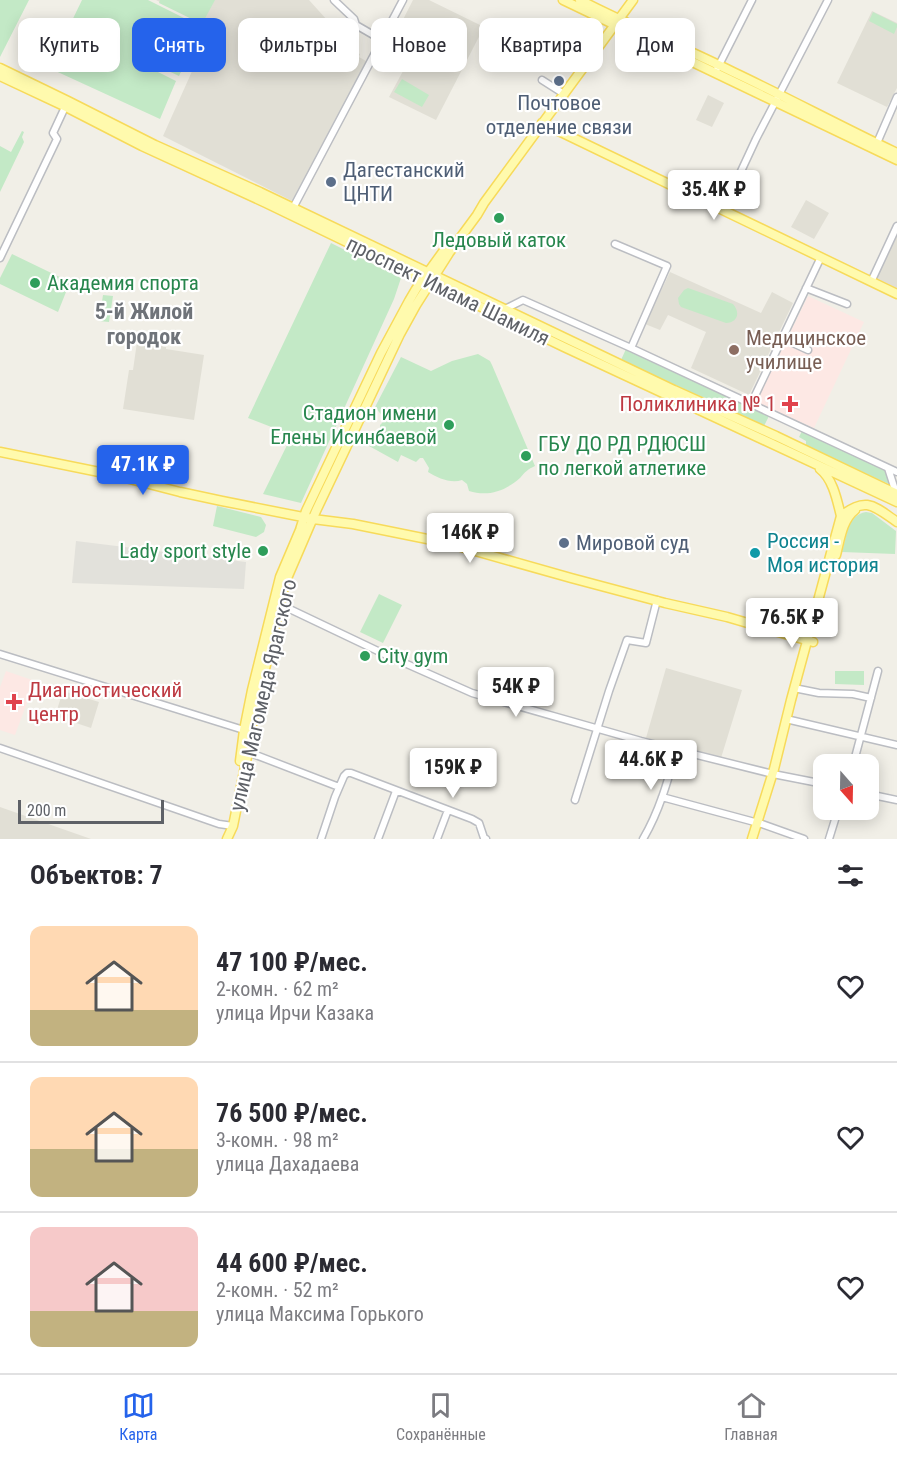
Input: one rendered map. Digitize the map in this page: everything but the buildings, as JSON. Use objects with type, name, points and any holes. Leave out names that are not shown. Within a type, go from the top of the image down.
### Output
[{"type":"main road","points":[[563,0],[615,22]]},
{"type":"main road","points":[[580,0],[615,21]]},
{"type":"main road","name":"улица Магомеда Ярагского","points":[[619,18],[633,0]]},
{"type":"main road","name":"улица Магомеда Ярагского","points":[[227,839],[245,753],[247,731],[277,603],[280,577],[309,518],[381,353],[408,301],[429,277],[615,23]]},
{"type":"main road","points":[[695,56],[717,69],[735,72],[777,98],[897,160]]},
{"type":"main road","points":[[695,59],[897,153]]},
{"type":"main road","name":"проспект Имама Шамиля","points":[[0,68],[266,203],[505,309],[897,496]]},
{"type":"main road","name":"проспект Имама Шамиля","points":[[0,76],[67,104]]},
{"type":"main road","points":[[542,123],[897,294]]},
{"type":"main road","name":"проспект Имама Шамиля","points":[[154,148],[293,208],[429,277],[807,460],[897,496]]},
{"type":"main road","points":[[0,452],[114,474],[180,492],[447,543],[571,579],[727,617],[810,641]]},
{"type":"main road","points":[[807,460],[825,473],[841,516],[810,641]]},
{"type":"main road","points":[[841,516],[852,507],[861,504],[878,508],[897,524]]},
{"type":"main road","points":[[752,839],[775,774],[796,688],[848,516],[853,511],[869,508],[897,524]]},
{"type":"main road","points":[[757,839],[759,824]]},
{"type":"main road","name":"улица Магомеда Ярагского","points":[[221,839],[230,826]]},
{"type":"street","points":[[334,0],[354,19],[356,25],[371,34]]},
{"type":"street","points":[[394,18],[403,0]]},
{"type":"street","points":[[717,69],[752,0]]},
{"type":"street","points":[[723,210],[828,0]]},
{"type":"street","points":[[293,208],[371,61]]},
{"type":"street","points":[[542,80],[564,94]]},
{"type":"street","points":[[877,144],[897,97]]},
{"type":"street","points":[[0,258],[57,139],[53,133],[67,104]]},
{"type":"street","points":[[871,282],[897,226]]},
{"type":"street","points":[[615,244],[667,266],[631,348]]},
{"type":"street","points":[[751,404],[821,257]]},
{"type":"street","points":[[806,288],[847,304]]},
{"type":"street","points":[[505,309],[523,300],[897,472]]},
{"type":"street","points":[[782,338],[808,350]]},
{"type":"street","points":[[886,467],[897,496]]},
{"type":"street","points":[[575,800],[627,640],[646,643],[657,600]]},
{"type":"street","points":[[277,603],[472,693],[676,750],[813,782]]},
{"type":"street","points":[[0,655],[247,731]]},
{"type":"street","points":[[856,754],[878,671]]},
{"type":"street","points":[[796,688],[819,693],[853,694],[871,698]]},
{"type":"street","points":[[789,720],[897,745]]},
{"type":"street","points":[[0,748],[230,826]]},
{"type":"street","points":[[643,839],[652,824],[676,750]]},
{"type":"street","points":[[245,753],[339,787]]},
{"type":"street","points":[[321,839],[339,787],[347,773],[472,819],[479,824],[485,839]]},
{"type":"street","points":[[378,839],[396,791]]},
{"type":"street","points":[[879,796],[897,800]]},
{"type":"street","points":[[662,797],[804,839]]},
{"type":"street","points":[[437,839],[448,810]]},
{"type":"street","points":[[829,839],[835,820]]},
{"type":"shaded area","points":[[156,0],[309,0],[325,18],[238,18],[238,72],[359,72],[359,57],[366,61],[294,202],[163,136],[192,72],[226,72],[226,18],[190,18]]},
{"type":"shaded area","points":[[413,0],[429,0],[466,18],[404,18]]},
{"type":"shaded area","points":[[872,11],[897,23],[897,88],[887,107],[837,83]]},
{"type":"shaded area","points":[[467,19],[479,25],[479,37],[467,60]]},
{"type":"shaded area","points":[[403,72],[461,72],[436,120],[389,97]]},
{"type":"shaded area","points":[[708,95],[724,103],[712,127],[696,120]]},
{"type":"shaded area","points":[[806,200],[829,213],[814,239],[791,227]]},
{"type":"shaded area","points":[[897,236],[897,290],[876,280]]},
{"type":"shaded area","name":"Медицинское училище","points":[[670,272],[761,313],[772,292],[793,303],[749,395],[691,368],[706,332],[668,315],[660,330],[645,324]]},
{"type":"shaded area","points":[[808,296],[864,322],[814,428],[756,402]]},
{"type":"shaded area","points":[[138,335],[151,337],[151,344],[166,347],[166,349],[204,355],[194,420],[123,409],[129,370],[133,370]]},
{"type":"shaded area","points":[[76,541],[246,562],[244,589],[72,583]]},
{"type":"shaded area","points":[[666,668],[742,690],[721,758],[646,738]]},
{"type":"shaded area","name":"Диагностический центр","points":[[6,671],[35,681],[15,735],[0,730],[0,687]]},
{"type":"shaded area","points":[[63,691],[99,702],[91,728],[55,716]]},
{"type":"shaded area","points":[[0,807],[91,839],[0,839]]},
{"type":"green space","points":[[0,0],[29,0],[18,18],[0,57]]},
{"type":"green space","points":[[82,0],[148,0],[184,18],[132,18],[132,72],[158,72],[176,81],[160,119],[58,72],[120,72],[120,18],[73,18]]},
{"type":"green space","points":[[160,0],[215,0],[205,18],[190,18],[159,3]]},
{"type":"green space","points":[[873,12],[897,24],[894,34],[869,21]]},
{"type":"green space","points":[[402,79],[429,95],[422,107],[394,92]]},
{"type":"green space","points":[[22,131],[24,142],[0,192],[0,146],[11,152]]},
{"type":"green space","points":[[331,243],[401,278],[394,299],[301,503],[263,494],[292,435],[248,418]]},
{"type":"green space","name":"Академия спорта","points":[[12,254],[70,282],[58,312],[0,284],[0,278]]},
{"type":"green space","points":[[688,288],[733,304],[737,317],[730,323],[726,323],[681,307],[678,298]]},
{"type":"green space","points":[[103,295],[113,296],[109,322],[99,321]]},
{"type":"green space","points":[[626,349],[769,416],[764,426],[621,360]]},
{"type":"green space","name":"Стадион имени Елены Исинбаевой","points":[[478,354],[490,361],[535,466],[514,483],[496,492],[476,493],[469,491],[467,484],[462,480],[449,481],[428,472],[429,468],[423,458],[416,462],[401,455],[398,462],[360,441],[367,432],[372,435],[377,434],[380,430],[384,418],[375,407],[401,357],[431,371],[452,361]]},
{"type":"green space","points":[[802,431],[886,470],[891,485],[806,447],[806,441],[799,437]]},
{"type":"green space","points":[[217,506],[261,517],[266,525],[264,532],[256,537],[213,526]]},
{"type":"green space","points":[[866,512],[872,513],[896,531],[895,554],[842,552],[851,522],[855,517]]},
{"type":"green space","points":[[379,594],[402,605],[383,643],[360,632]]},
{"type":"green space","points":[[835,671],[864,671],[864,685],[835,684]]},
{"type":"place","name":"Почтовое отделение связи","points":[[559,81]]},
{"type":"place","name":"Дагестанский ЦНТИ","points":[[331,182]]},
{"type":"place","name":"Ледовый каток","points":[[499,218]]},
{"type":"place","name":"Академия спорта","points":[[35,283]]},
{"type":"place","name":"Медицинское училище","points":[[734,350]]},
{"type":"place","name":"Поликлиника № 1","points":[[790,404]]},
{"type":"place","name":"Стадион имени Елены Исинбаевой","points":[[449,425]]},
{"type":"place","name":"ГБУ ДО РД РДЮСШ по легкой атлетике","points":[[526,456]]},
{"type":"place","name":"Мировой суд","points":[[564,543]]},
{"type":"place","name":"Lady sport style","points":[[263,551]]},
{"type":"place","name":"Россия - Моя история","points":[[755,553]]},
{"type":"place","name":"City gym","points":[[365,656]]},
{"type":"place","name":"Диагностический центр","points":[[14,702]]},
{"type":"district","name":"5-й Жилой городок","points":[[144,324]]}]
